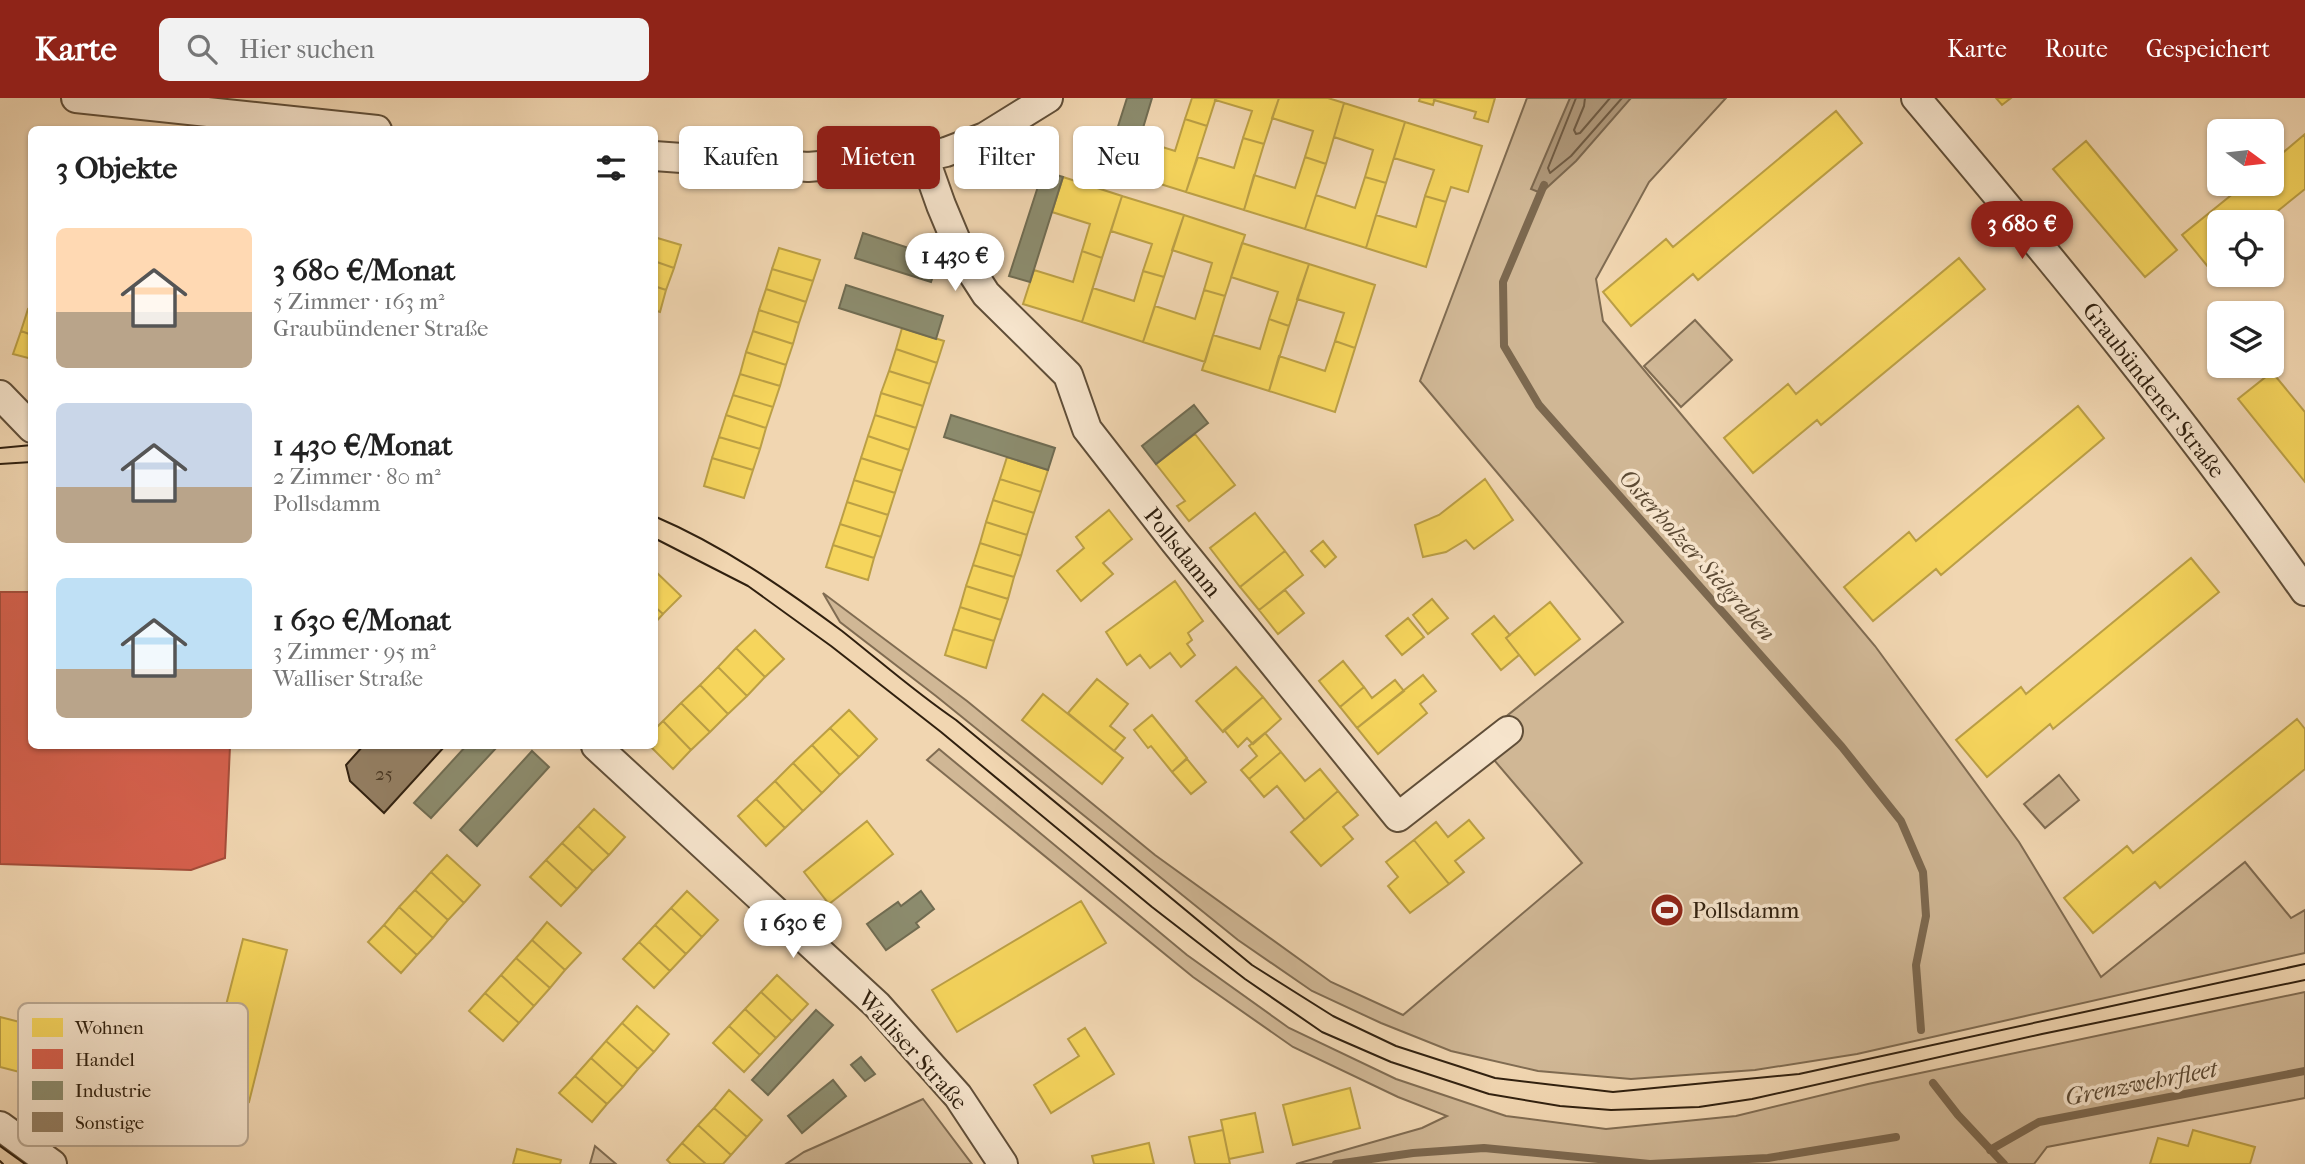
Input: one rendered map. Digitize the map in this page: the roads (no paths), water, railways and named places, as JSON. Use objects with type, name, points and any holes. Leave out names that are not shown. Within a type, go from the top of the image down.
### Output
[{"type":"street","points":[[75,98],[339,126]]},
{"type":"street","points":[[940,153],[985,137],[1048,98]]},
{"type":"street","name":"Graubündener Straße","points":[[1916,98],[2075,288],[2185,429],[2305,591]]},
{"type":"street","points":[[658,156],[817,166]]},
{"type":"street","name":"Pollsdamm","points":[[935,189],[964,260],[986,295],[1068,375],[1087,429],[1398,817],[1507,732]]},
{"type":"street","points":[[0,395],[28,424]]},
{"type":"street","name":"Walliser Straße","points":[[599,749],[877,1005],[958,1096],[1003,1164]]},
{"type":"street","points":[[0,1126],[18,1139]]},
{"type":"street","points":[[27,1146],[52,1164]]},
{"type":"water","points":[[1570,98],[1631,98],[1576,161],[1541,193],[1531,189]]},
{"type":"waterway","name":"Osterholzer Sielgraben","points":[[1544,185],[1503,282],[1504,346],[1539,405],[1842,747],[1901,821],[1923,872],[1926,916],[1916,965],[1921,1030]]},
{"type":"waterway","name":"Grenzwehrfleet","points":[[1990,1150],[2039,1122],[2305,1071]]},
{"type":"waterway","name":"Osterholzer Sielgraben","points":[[1933,1083],[1958,1115],[2004,1164]]},
{"type":"waterway","points":[[1336,1164],[1413,1153],[1484,1148],[1650,1164],[1768,1158],[1896,1137]]},
{"type":"tram line","points":[[0,448],[28,445]]},
{"type":"tram line","points":[[0,464],[28,462]]},
{"type":"tram line","points":[[658,518],[704,540],[751,568],[842,631],[956,720],[1252,965],[1333,1016],[1396,1046],[1495,1078],[1613,1092],[1799,1074],[2305,964]]},
{"type":"tram line","points":[[658,540],[748,586],[831,646],[941,732],[1152,907],[1245,979],[1322,1032],[1391,1062],[1489,1094],[1560,1106],[1611,1110],[1699,1107],[1752,1099],[2042,1034],[2305,980]]},
{"type":"tram line","points":[[0,1146],[25,1164]]},
{"type":"tram line","points":[[0,1161],[3,1164]]},
{"type":"place","name":"Pollsdamm","points":[[1667,910]]}]
